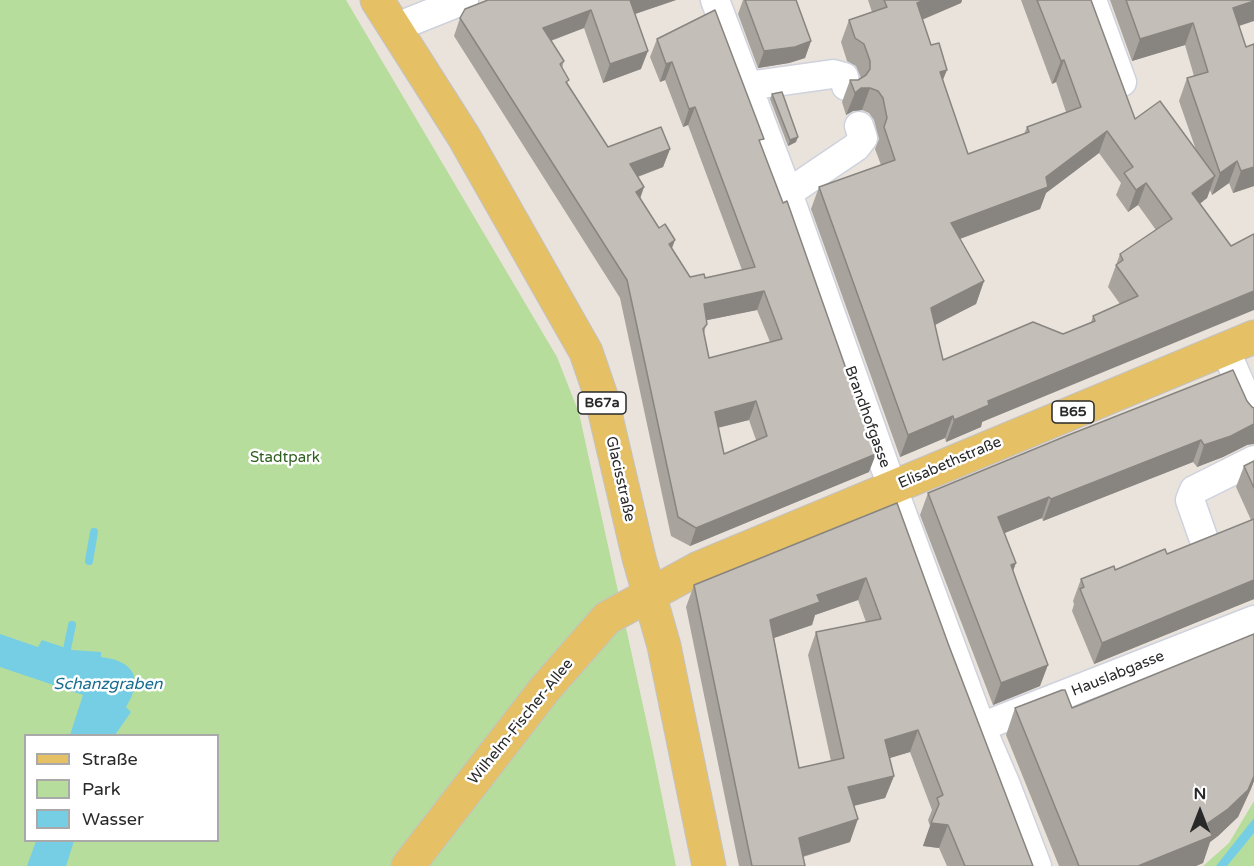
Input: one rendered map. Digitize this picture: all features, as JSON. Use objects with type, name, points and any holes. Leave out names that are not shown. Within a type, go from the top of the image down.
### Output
[{"type":"main road","name":"Glacisstraße","points":[[377,0],[464,137],[586,352],[601,396],[639,558],[664,646],[709,866]]},
{"type":"main road","name":"Elisabethstraße","points":[[650,595],[699,568],[1239,343]]},
{"type":"main road","name":"Wilhelm-Fischer-Allee","points":[[408,866],[544,690],[607,618],[650,595]]},
{"type":"street","points":[[394,28],[464,0]]},
{"type":"street","name":"Brandhofgasse","points":[[715,0],[788,193],[981,727],[1037,866]]},
{"type":"street","points":[[1092,0],[1122,82]]},
{"type":"street","points":[[747,86],[833,74],[844,78],[846,86]]},
{"type":"street","points":[[788,193],[856,147],[863,138],[859,126]]},
{"type":"street","points":[[1239,343],[1254,416]]},
{"type":"street","points":[[1203,537],[1190,500],[1194,490],[1254,460]]},
{"type":"street","name":"Hauslabgasse","points":[[981,727],[1254,620]]},
{"type":"green space","name":"Stadtpark","points":[[0,0],[346,0],[557,357],[579,413],[676,866],[0,866]]},
{"type":"green space","points":[[1254,801],[1254,866],[1203,866],[1229,843]]},
{"type":"water","name":"Schanzgraben","points":[[0,634],[38,647],[42,640],[72,650],[101,652],[101,657],[121,662],[133,673],[134,688],[126,707],[131,712],[116,734],[70,734],[83,695],[0,667]]},
{"type":"water","points":[[1254,818],[1254,833],[1227,866],[1216,866]]},
{"type":"water","points":[[36,842],[74,842],[66,866],[27,866]]},
{"type":"building","points":[[488,0],[630,0],[648,51],[610,64],[591,10],[543,28],[564,61],[560,64],[569,80],[566,82],[608,147],[661,127],[670,149],[630,164],[644,187],[636,192],[659,228],[665,224],[675,240],[669,244],[690,277],[704,274],[705,278],[755,267],[695,107],[689,109],[672,62],[666,64],[657,39],[715,10],[764,139],[759,140],[783,203],[787,201],[876,454],[696,528],[678,517],[627,280],[460,18],[465,9]],"holes":[[[764,291],[782,339],[709,358],[703,329],[707,324],[704,304]],[[756,401],[767,436],[724,454],[715,412]]]},
{"type":"building","points":[[745,0],[796,0],[811,41],[795,47],[764,51]]},
{"type":"building","points":[[884,0],[924,0],[917,3],[931,45],[939,43],[947,70],[940,72],[968,154],[1029,132],[1027,127],[1081,107],[1064,60],[1061,61],[1037,0],[1091,0],[1135,119],[1160,101],[1215,176],[1192,193],[1231,246],[1254,234],[1254,291],[988,401],[989,405],[954,420],[953,416],[908,435],[819,187],[895,160],[884,127],[887,118],[883,98],[878,91],[870,88],[861,88],[855,93],[850,80],[858,80],[866,75],[870,69],[870,61],[864,44],[855,38],[849,20],[887,7]],"holes":[[[1107,131],[1133,167],[1124,173],[1136,190],[1146,183],[1172,219],[1120,254],[1123,260],[1116,265],[1138,296],[1093,316],[1095,321],[1063,334],[1033,322],[943,360],[931,308],[984,281],[951,223],[1048,187],[1046,177]]]},
{"type":"building","points":[[1126,0],[1254,0],[1233,8],[1246,47],[1254,44],[1254,167],[1241,171],[1237,161],[1220,173],[1187,78],[1208,72],[1193,23],[1140,39]]},
{"type":"building","points":[[782,92],[798,137],[790,140],[772,94]]},
{"type":"building","points":[[1233,370],[1247,401],[1254,408],[1254,424],[1231,436],[1204,445],[1201,440],[1051,499],[1049,497],[998,517],[1016,563],[1011,565],[1048,665],[1001,683],[928,493]]},
{"type":"building","points":[[1254,461],[1254,488],[1244,466]]},
{"type":"building","points":[[897,503],[1033,866],[965,866],[948,825],[931,823],[939,804],[937,798],[943,795],[918,730],[885,740],[894,776],[848,787],[858,819],[799,838],[805,866],[752,866],[694,585]],"holes":[[[866,578],[881,619],[816,632],[844,758],[799,768],[770,620],[820,602],[817,595]]]},
{"type":"building","points":[[1254,519],[1254,580],[1102,643],[1080,589],[1084,587],[1081,579],[1114,566],[1115,570],[1165,549],[1167,554]]},
{"type":"building","points":[[1254,634],[1254,776],[1248,790],[1228,809],[1208,823],[1212,836],[1138,866],[1079,866],[1015,708],[1065,690],[1072,708]]},
{"type":"waterway","points":[[89,561],[94,532]]},
{"type":"waterway","points":[[67,649],[72,625]]}]
